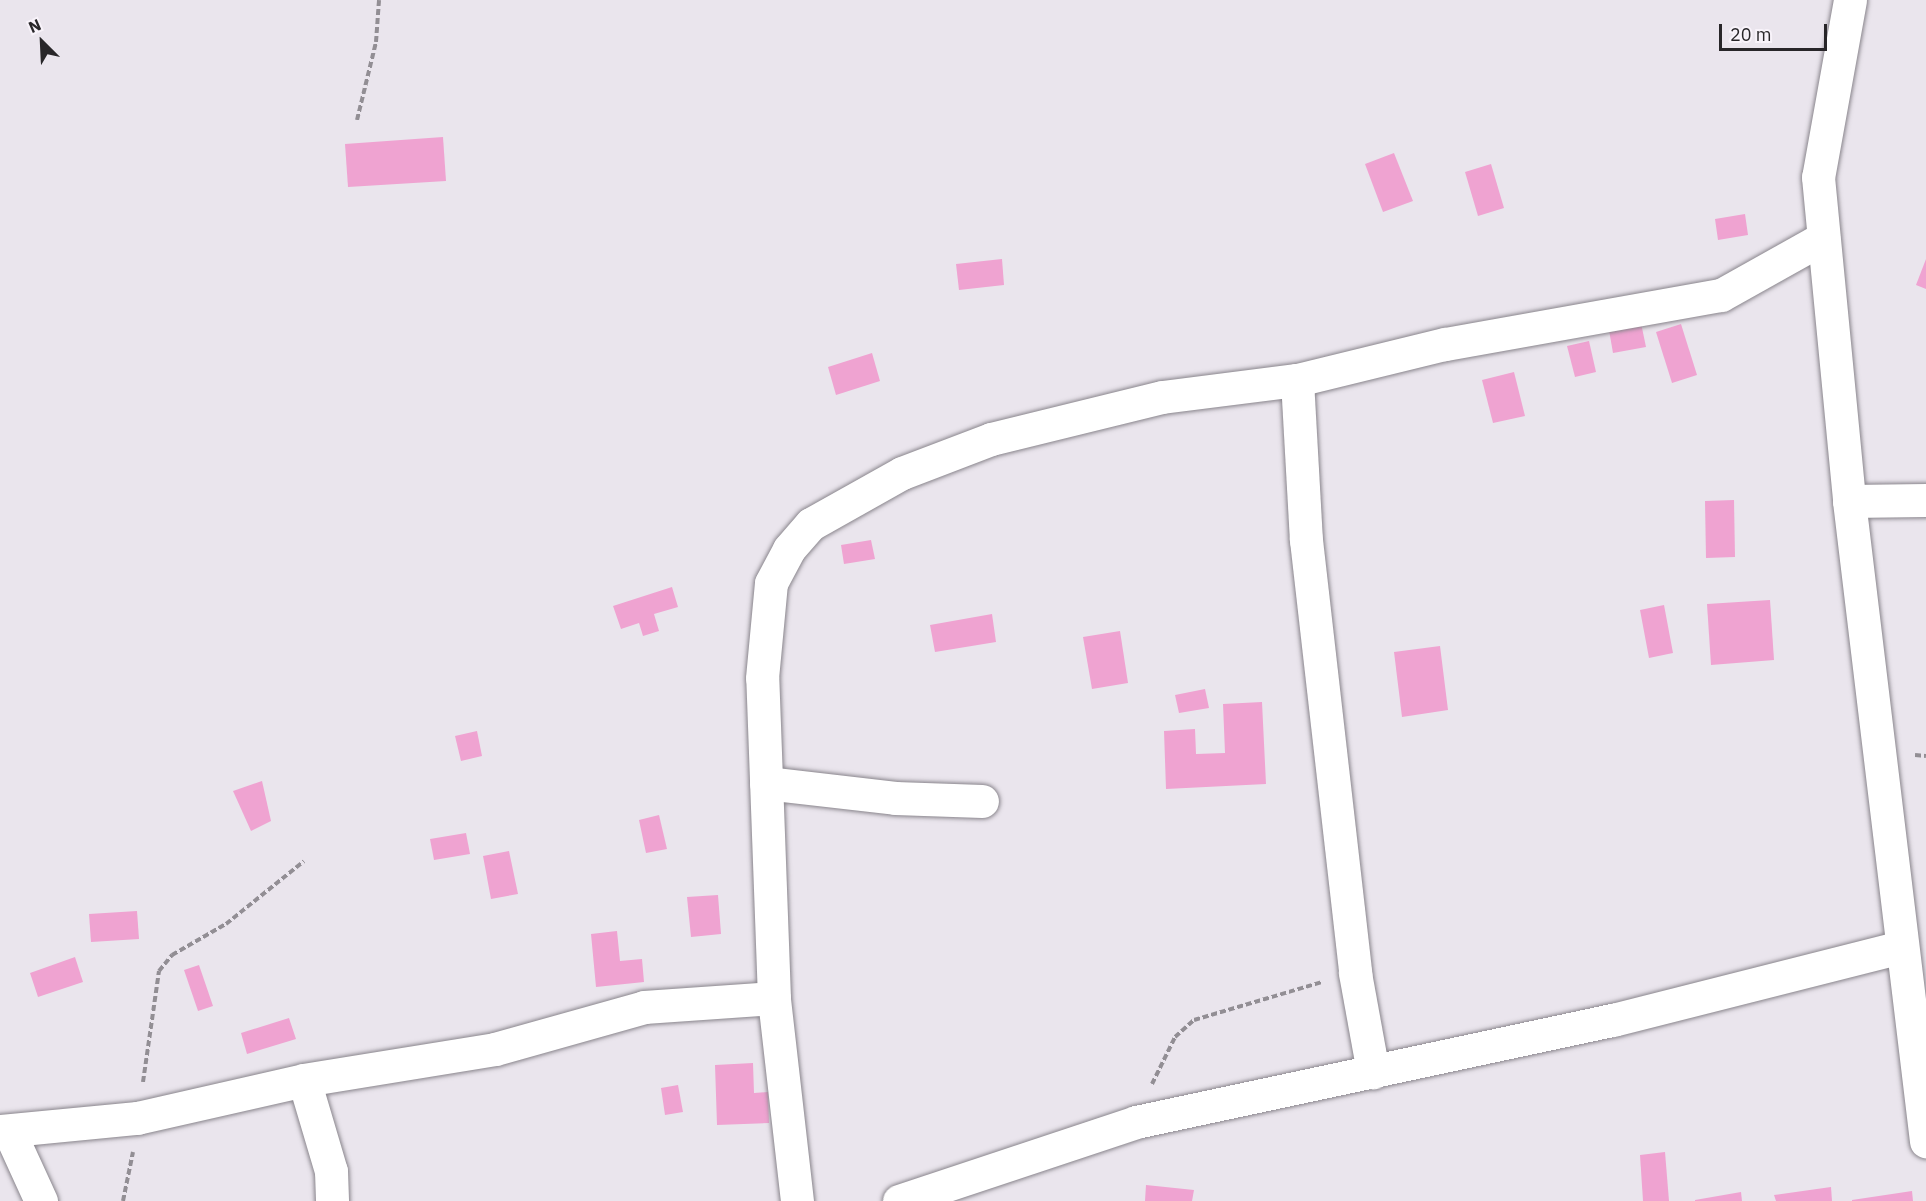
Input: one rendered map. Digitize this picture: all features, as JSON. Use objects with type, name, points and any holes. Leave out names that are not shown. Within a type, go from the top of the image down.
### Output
[{"type":"street","points":[[1850,0],[1818,177],[1849,501],[1926,1141]]},
{"type":"street","points":[[797,1201],[774,998],[766,783],[766,609],[771,583],[789,549],[812,524],[902,473],[991,439],[1162,397],[1297,380],[1455,341],[1721,295],[1823,238]]},
{"type":"street","points":[[1297,380],[1306,540],[1355,973],[1373,1072]]},
{"type":"street","points":[[1849,501],[1926,500]]},
{"type":"street","points":[[766,783],[895,798],[982,801]]},
{"type":"street","points":[[899,1201],[1136,1122],[1614,1020],[1901,947]]},
{"type":"street","points":[[41,1201],[5,1131],[137,1118],[304,1080],[495,1049],[645,1007],[774,998]]},
{"type":"street","points":[[304,1080],[331,1171],[332,1201]]},
{"type":"path","points":[[357,120],[376,42],[379,0]]},
{"type":"path","points":[[123,1201],[159,971],[172,955],[226,924],[304,861]]},
{"type":"path","points":[[1136,1122],[1164,1056],[1194,1020],[1355,973]]},
{"type":"building","points":[[443,137],[446,181],[348,187],[345,144]]},
{"type":"building","points":[[1394,153],[1413,201],[1383,212],[1365,164]]},
{"type":"building","points":[[1491,164],[1504,208],[1478,216],[1465,172]]},
{"type":"building","points":[[1745,214],[1748,235],[1718,240],[1715,219]]},
{"type":"building","points":[[1002,259],[1004,285],[959,290],[956,264]]},
{"type":"building","points":[[1926,259],[1926,289],[1916,285]]},
{"type":"building","points":[[1641,323],[1646,347],[1613,353],[1609,330]]},
{"type":"building","points":[[1681,324],[1697,375],[1672,383],[1656,332]]},
{"type":"building","points":[[1589,341],[1596,372],[1575,377],[1567,346]]},
{"type":"building","points":[[872,353],[880,381],[836,395],[828,367]]},
{"type":"building","points":[[1514,372],[1525,416],[1493,423],[1482,380]]},
{"type":"building","points":[[1734,500],[1735,557],[1706,558],[1705,501]]},
{"type":"building","points":[[871,540],[875,559],[844,564],[841,545]]},
{"type":"building","points":[[672,587],[678,607],[654,614],[659,631],[643,636],[639,623],[621,629],[613,606]]},
{"type":"building","points":[[1770,600],[1774,660],[1711,665],[1707,604]]},
{"type":"building","points":[[1664,605],[1673,653],[1649,658],[1640,610]]},
{"type":"building","points":[[992,614],[996,642],[935,652],[930,625]]},
{"type":"building","points":[[1120,631],[1128,683],[1092,689],[1083,637]]},
{"type":"building","points":[[1440,646],[1448,710],[1402,717],[1394,652]]},
{"type":"building","points":[[1205,689],[1209,708],[1179,713],[1175,695]]},
{"type":"building","points":[[1262,702],[1266,784],[1166,789],[1164,731],[1195,729],[1196,754],[1225,753],[1223,704]]},
{"type":"building","points":[[477,731],[482,756],[461,761],[455,736]]},
{"type":"building","points":[[262,781],[271,821],[251,831],[233,791]]},
{"type":"building","points":[[659,815],[667,849],[646,853],[639,820]]},
{"type":"building","points":[[466,833],[470,854],[434,860],[430,839]]},
{"type":"building","points":[[509,851],[518,894],[491,899],[483,856]]},
{"type":"building","points":[[718,895],[721,934],[691,937],[687,897]]},
{"type":"building","points":[[137,911],[139,939],[91,942],[89,914]]},
{"type":"building","points":[[617,931],[620,961],[642,959],[644,982],[596,987],[591,934]]},
{"type":"building","points":[[75,957],[83,982],[38,997],[30,973]]},
{"type":"building","points":[[199,965],[213,1006],[198,1011],[184,970]]},
{"type":"building","points":[[289,1018],[296,1039],[247,1054],[241,1033]]},
{"type":"building","points":[[753,1063],[754,1093],[768,1092],[769,1123],[717,1125],[715,1065]]},
{"type":"building","points":[[678,1085],[683,1112],[665,1115],[661,1088]]},
{"type":"building","points":[[1665,1152],[1669,1201],[1643,1201],[1640,1155]]},
{"type":"building","points":[[1146,1185],[1194,1190],[1192,1201],[1145,1201]]},
{"type":"building","points":[[1831,1187],[1832,1201],[1776,1201],[1774,1195]]},
{"type":"building","points":[[1912,1191],[1913,1201],[1852,1201],[1852,1200]]},
{"type":"building","points":[[1741,1192],[1742,1201],[1695,1201],[1695,1200]]}]
